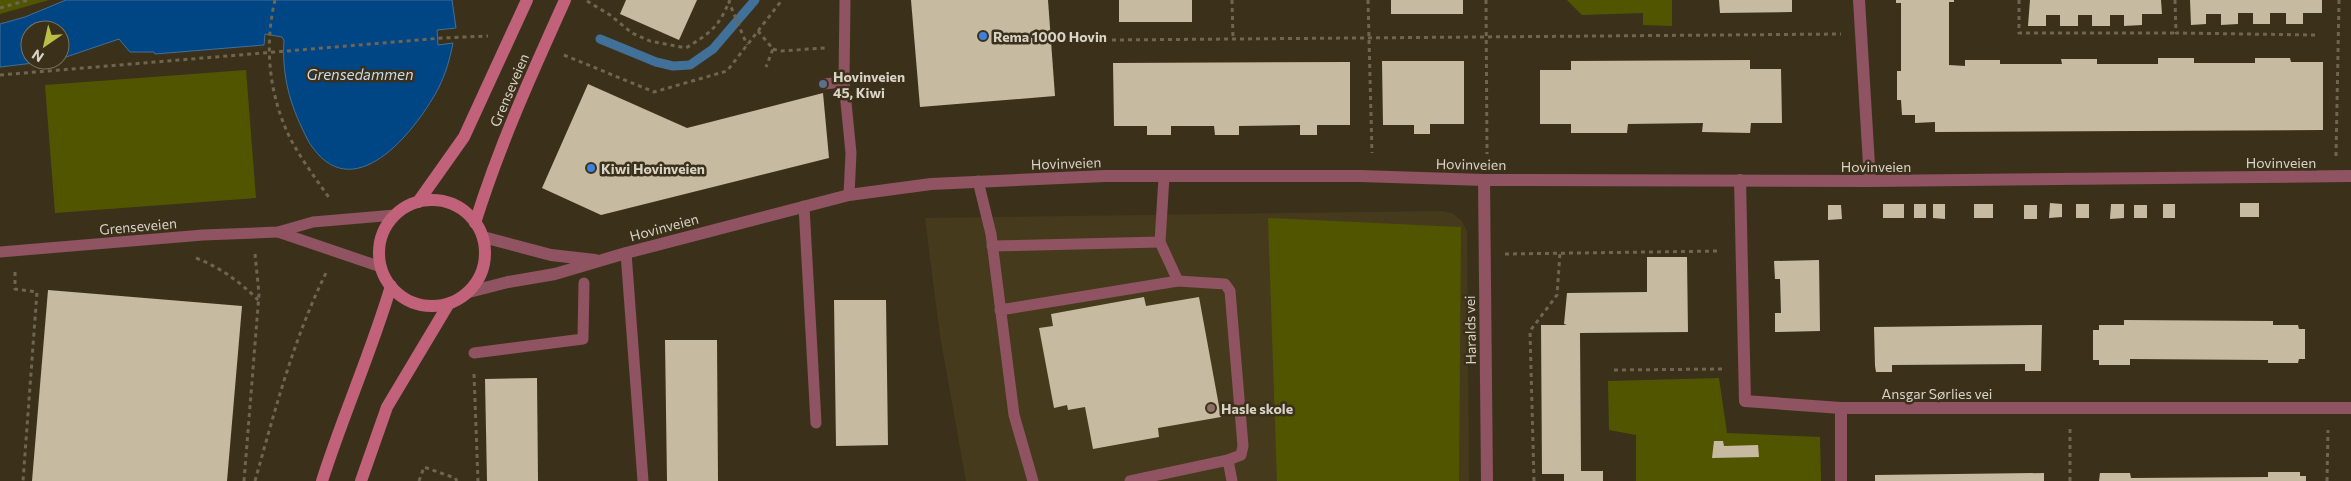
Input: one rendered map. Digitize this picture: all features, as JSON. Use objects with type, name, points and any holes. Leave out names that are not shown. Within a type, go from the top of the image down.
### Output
[{"type":"main road","name":"Grenseveien","points":[[418,202],[464,137],[527,0]]},
{"type":"main road","name":"Grenseveien","points":[[475,223],[490,174],[510,124],[565,0]]},
{"type":"main road","points":[[361,481],[387,407],[448,305],[469,292],[478,280],[484,267],[486,252],[483,237],[475,223],[464,211],[450,203],[434,200],[418,202],[395,215],[386,226],[381,239],[379,253],[381,267],[391,286],[403,298],[418,304],[448,305]]},
{"type":"main road","points":[[322,481],[346,411],[372,345],[391,286]]},
{"type":"street","points":[[1858,0],[1862,33],[1870,181]]},
{"type":"street","name":"Hovinveien","points":[[469,292],[508,282],[555,274],[600,260],[849,194],[931,184],[978,181],[1105,176],[1360,176],[1484,180],[1870,181],[2351,176]]},
{"type":"street","name":"Haralds vei","points":[[1484,180],[1486,481]]},
{"type":"street","name":"Ansgar Sørlies vei","points":[[1740,180],[1745,402],[1841,408],[2351,408]]},
{"type":"street","name":"Hovinveien","points":[[483,237],[551,255],[600,260]]},
{"type":"street","points":[[1841,408],[1841,481]]},
{"type":"lane","points":[[845,0],[844,82],[851,153],[849,194]]},
{"type":"lane","points":[[822,84],[844,82]]},
{"type":"lane","points":[[1164,177],[1160,242],[1178,281]]},
{"type":"lane","points":[[978,181],[992,246],[1014,415],[1033,481]]},
{"type":"lane","points":[[804,206],[816,423]]},
{"type":"lane","name":"Grenseveien","points":[[0,252],[203,235],[278,232],[313,222],[395,215]]},
{"type":"lane","name":"Grenseveien","points":[[278,232],[381,267]]},
{"type":"lane","points":[[992,246],[1160,242]]},
{"type":"lane","points":[[626,253],[644,481]]},
{"type":"lane","points":[[1000,310],[1178,281],[1225,284],[1230,292],[1243,446],[1241,455],[1228,460],[1130,481]]},
{"type":"lane","points":[[474,353],[583,339],[584,284]]},
{"type":"lane","points":[[1228,460],[1232,481]]},
{"type":"path","points":[[0,8],[28,0]]},
{"type":"path","points":[[275,0],[268,53],[270,74],[278,104],[290,137],[334,204]]},
{"type":"path","points":[[563,54],[654,92],[727,71],[782,0]]},
{"type":"path","points":[[1232,0],[1233,39]]},
{"type":"path","points":[[1368,0],[1372,154]]},
{"type":"path","points":[[1486,0],[1487,154]]},
{"type":"path","points":[[2019,0],[2019,33],[2315,35]]},
{"type":"path","points":[[2175,0],[2176,33]]},
{"type":"path","points":[[2336,177],[2339,0]]},
{"type":"path","points":[[587,1],[610,15],[632,33],[650,41],[686,48],[706,36],[721,21],[730,1]]},
{"type":"path","points":[[730,1],[747,45]]},
{"type":"path","points":[[758,31],[773,49],[780,51],[825,48]]},
{"type":"path","points":[[1112,40],[1790,36],[1862,33]]},
{"type":"path","points":[[0,75],[442,38],[488,36]]},
{"type":"path","points":[[766,67],[773,49]]},
{"type":"path","points":[[1510,254],[1724,250]]},
{"type":"path","points":[[244,481],[258,301],[254,253]]},
{"type":"path","points":[[1534,481],[1530,331],[1557,295],[1560,253]]},
{"type":"path","points":[[190,256],[222,270],[239,281],[258,301]]},
{"type":"path","points":[[254,481],[273,415],[293,356],[318,290],[330,266]]},
{"type":"path","points":[[15,271],[15,289],[37,292],[23,481]]},
{"type":"path","points":[[474,353],[478,481]]},
{"type":"path","points":[[1614,370],[1727,370]]},
{"type":"path","points":[[2070,409],[2070,481]]},
{"type":"path","points":[[2328,409],[2328,481]]},
{"type":"path","points":[[419,481],[424,467],[455,478],[457,481]]},
{"type":"shaded area","points":[[0,0],[49,0],[0,14]]},
{"type":"shaded area","points":[[1567,0],[1672,0],[1672,26],[1643,25],[1643,13],[1582,15]]},
{"type":"shaded area","points":[[246,70],[256,198],[55,213],[45,85]]},
{"type":"shaded area","name":"Hasle skole","points":[[1441,211],[1452,213],[1461,220],[1467,231],[1469,481],[966,481],[940,336],[925,218]]},
{"type":"shaded area","points":[[1268,218],[1461,227],[1459,481],[1277,481]]},
{"type":"shaded area","points":[[1719,378],[1727,433],[1820,437],[1821,481],[1636,481],[1636,435],[1609,430],[1608,381]]},
{"type":"water","name":"Grensedammen","points":[[66,0],[452,0],[456,28],[437,30],[438,45],[453,43],[452,49],[439,87],[417,121],[385,155],[367,165],[348,169],[330,164],[313,148],[307,138],[297,117],[287,85],[284,63],[284,40],[282,37],[265,34],[264,45],[155,54],[154,52],[130,52],[119,39],[70,56],[70,20],[20,20],[20,65],[0,67],[0,24],[25,17]]},
{"type":"building","points":[[626,0],[697,0],[679,40],[620,14]]},
{"type":"building","points":[[911,0],[1048,0],[1055,96],[920,107]]},
{"type":"building","points":[[1119,0],[1192,0],[1192,22],[1119,22]]},
{"type":"building","points":[[1391,0],[1463,0],[1463,14],[1391,14]]},
{"type":"building","points":[[1719,0],[1792,0],[1792,12],[1720,13]]},
{"type":"building","points":[[1896,0],[1954,0],[1954,2],[1949,2],[1949,65],[1965,66],[1965,60],[2000,60],[2000,64],[2062,64],[2061,59],[2097,59],[2097,64],[2158,64],[2158,58],[2194,58],[2194,63],[2255,63],[2255,58],[2290,58],[2291,62],[2323,62],[2323,130],[1935,132],[1935,122],[1915,123],[1915,115],[1902,115],[1901,100],[1897,100],[1897,71],[1901,71],[1901,3],[1896,3]]},
{"type":"building","points":[[2030,0],[2161,0],[2162,14],[2142,14],[2142,25],[2124,26],[2124,15],[2110,15],[2110,26],[2092,26],[2092,15],[2078,15],[2078,26],[2060,26],[2060,15],[2046,15],[2046,26],[2028,26]]},
{"type":"building","points":[[2190,0],[2322,0],[2322,13],[2303,13],[2303,24],[2286,24],[2286,13],[2270,13],[2270,24],[2253,24],[2253,13],[2238,13],[2238,24],[2221,25],[2221,14],[2206,14],[2206,24],[2191,25]]},
{"type":"building","points":[[1750,60],[1750,69],[1781,69],[1782,123],[1751,123],[1750,133],[1702,132],[1703,123],[1628,124],[1627,133],[1571,133],[1571,124],[1540,124],[1540,70],[1571,70],[1571,61]]},
{"type":"building","points":[[1382,61],[1464,61],[1464,124],[1430,124],[1430,134],[1414,134],[1414,125],[1383,125]]},
{"type":"building","points":[[1350,62],[1350,125],[1317,125],[1317,135],[1300,135],[1300,125],[1239,126],[1239,135],[1215,135],[1214,126],[1171,126],[1171,135],[1147,135],[1147,126],[1114,126],[1113,63]]},
{"type":"building","points":[[588,84],[687,128],[823,93],[829,158],[601,215],[542,188]]},
{"type":"building","points":[[2050,203],[2062,204],[2062,217],[2049,218]]},
{"type":"building","points":[[2240,203],[2259,203],[2259,217],[2240,217]]},
{"type":"building","points":[[1883,204],[1904,204],[1904,218],[1883,218]]},
{"type":"building","points":[[1914,204],[1926,204],[1926,218],[1914,218]]},
{"type":"building","points":[[1933,204],[1945,204],[1945,219],[1933,218]]},
{"type":"building","points":[[1974,204],[1993,204],[1993,218],[1974,218]]},
{"type":"building","points":[[2076,204],[2089,204],[2089,218],[2076,218]]},
{"type":"building","points":[[2111,204],[2124,204],[2124,218],[2110,219]]},
{"type":"building","points":[[2163,204],[2175,204],[2175,218],[2163,218]]},
{"type":"building","points":[[1828,205],[1841,205],[1842,219],[1828,220]]},
{"type":"building","points":[[2024,205],[2037,205],[2037,219],[2024,219]]},
{"type":"building","points":[[2134,205],[2147,205],[2147,218],[2134,218]]},
{"type":"building","points":[[1647,257],[1687,257],[1688,332],[1580,333],[1581,471],[1603,471],[1603,481],[1564,481],[1564,474],[1542,474],[1541,325],[1567,325],[1564,324],[1567,293],[1647,292]]},
{"type":"building","points":[[1819,260],[1820,331],[1775,332],[1775,313],[1781,313],[1780,279],[1775,279],[1774,261]]},
{"type":"building","points":[[48,290],[242,306],[227,481],[32,481]]},
{"type":"building","points":[[1144,297],[1146,306],[1199,297],[1221,417],[1158,428],[1159,437],[1093,449],[1085,407],[1068,410],[1067,405],[1054,408],[1039,328],[1053,326],[1051,314]]},
{"type":"building","points":[[834,300],[886,300],[888,445],[836,446]]},
{"type":"building","points":[[2124,320],[2273,321],[2273,325],[2298,325],[2299,329],[2305,329],[2305,359],[2299,359],[2298,363],[2268,363],[2268,360],[2130,359],[2130,365],[2099,365],[2099,360],[2093,360],[2093,330],[2099,330],[2099,325],[2124,325]]},
{"type":"building","points":[[2042,325],[2041,371],[2025,371],[2025,364],[1892,365],[1892,372],[1876,372],[1874,327]]},
{"type":"building","points":[[665,340],[717,340],[718,481],[667,481]]},
{"type":"building","points":[[537,378],[538,481],[487,481],[485,379]]},
{"type":"building","points":[[1714,441],[1723,441],[1724,446],[1758,445],[1759,457],[1712,458]]},
{"type":"building","points":[[2268,472],[2300,472],[2300,476],[2306,476],[2306,481],[2099,481],[2100,473],[2130,473],[2131,478],[2268,477]]},
{"type":"building","points":[[2044,473],[2044,481],[1875,481],[1875,475]]},
{"type":"waterway","points":[[600,39],[656,62],[673,66],[690,65],[713,49],[755,0]]},
{"type":"place","name":"Rema 1000 Hovin","points":[[983,36]]},
{"type":"place","name":"Hovinveien 45, Kiwi","points":[[823,84]]},
{"type":"place","name":"Kiwi Hovinveien","points":[[591,168]]},
{"type":"place","name":"Hasle skole","points":[[1211,408]]}]
